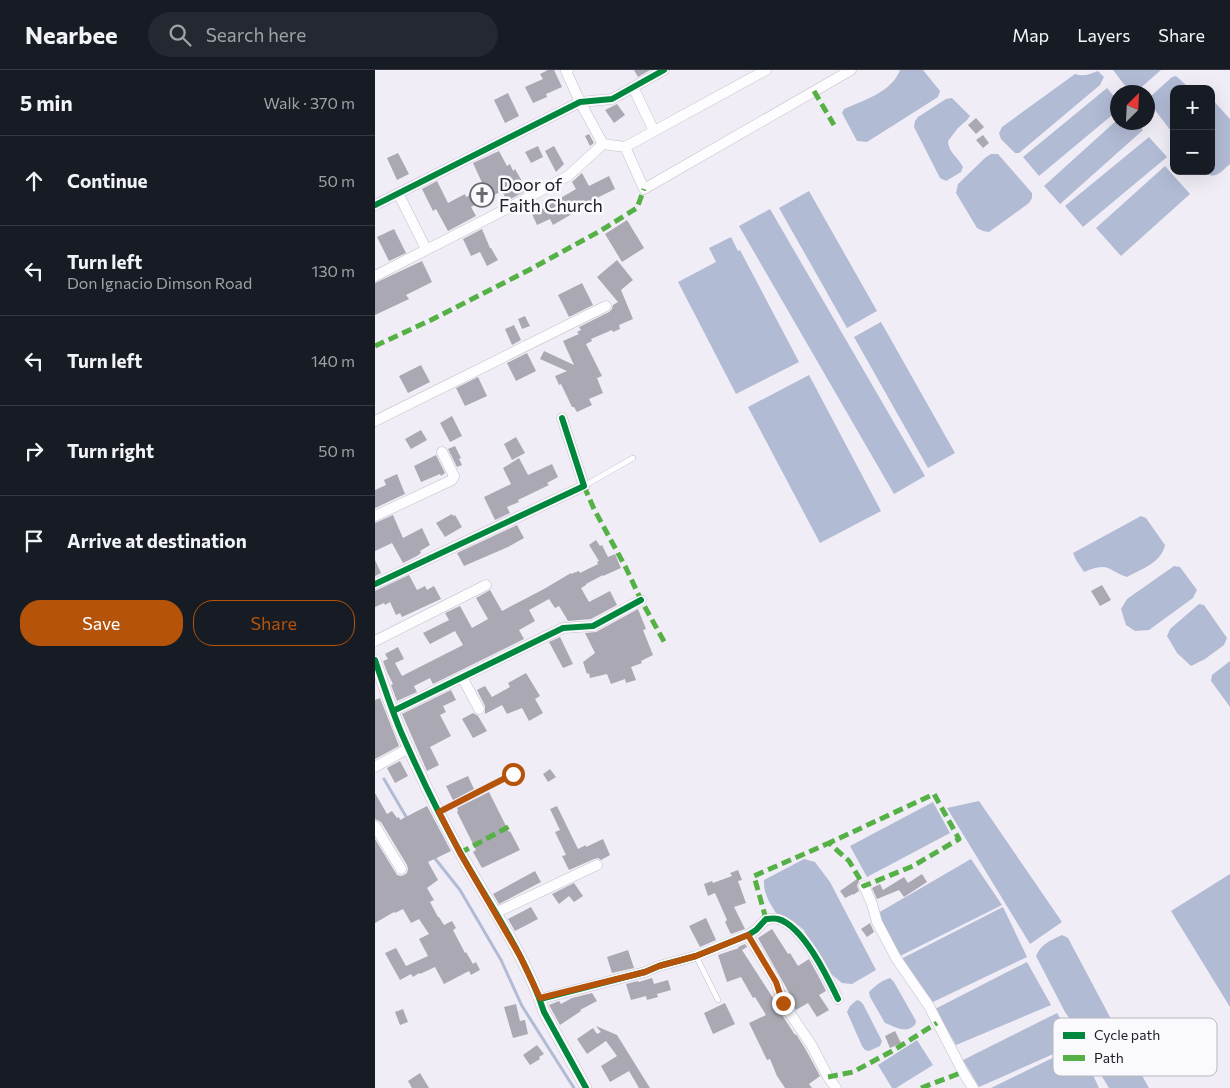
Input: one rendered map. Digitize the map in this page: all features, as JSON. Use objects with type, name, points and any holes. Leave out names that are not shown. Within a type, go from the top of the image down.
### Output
[{"type":"street","points":[[568,70],[566,71],[580,102],[603,144]]},
{"type":"street","points":[[375,205],[580,102],[612,99],[665,70]]},
{"type":"street","points":[[603,144],[625,147],[766,70]]},
{"type":"street","points":[[625,147],[645,188],[851,70]]},
{"type":"street","points":[[633,87],[654,131]]},
{"type":"street","points":[[375,276],[568,176],[603,144]]},
{"type":"street","points":[[398,194],[426,249]]},
{"type":"street","points":[[375,421],[606,306]]},
{"type":"street","points":[[375,584],[583,486],[562,418]]},
{"type":"street","points":[[375,516],[452,480],[454,476],[442,452]]},
{"type":"street","points":[[375,641],[486,585]]},
{"type":"street","points":[[393,711],[563,628],[593,626],[641,600]]},
{"type":"street","points":[[375,660],[393,711],[439,812],[460,853],[520,956],[540,998],[544,1012],[586,1088]]},
{"type":"street","points":[[462,677],[479,709]]},
{"type":"street","points":[[375,767],[409,748]]},
{"type":"street","points":[[375,826],[401,869]]},
{"type":"street","points":[[495,913],[597,865]]},
{"type":"street","points":[[864,886],[877,922],[896,958],[929,1006],[973,1088]]},
{"type":"street","points":[[540,998],[645,972],[659,966],[696,956],[748,935],[756,930],[766,919],[777,918],[790,925],[807,944],[827,975],[838,999]]},
{"type":"street","points":[[748,935],[776,982],[783,1003],[836,1088]]},
{"type":"lane","points":[[583,486],[633,458]]},
{"type":"lane","points":[[439,812],[513,774]]},
{"type":"lane","points":[[696,956],[718,1000]]},
{"type":"water","points":[[900,70],[923,70],[940,91],[938,97],[867,142],[857,141],[842,113],[844,109],[884,90],[896,78]]},
{"type":"water","points":[[1113,70],[1161,70],[1144,85],[1124,85]]},
{"type":"water","points":[[1098,71],[1104,77],[1100,85],[1019,153],[1015,153],[1001,139],[999,133],[1002,127],[1075,74],[1084,75]]},
{"type":"water","points":[[1176,76],[1186,85],[1170,85],[1170,130],[1155,110],[1155,92],[1172,77]]},
{"type":"water","points":[[1107,88],[1110,92],[1110,117],[1039,176],[1023,157]]},
{"type":"water","points":[[952,98],[970,116],[948,141],[951,151],[963,167],[961,172],[946,181],[940,178],[914,127],[918,117],[946,99]]},
{"type":"water","points":[[1215,102],[1230,119],[1230,164],[1215,175]]},
{"type":"water","points":[[1110,126],[1110,130],[1143,130],[1060,204],[1044,186]]},
{"type":"water","points":[[1149,137],[1167,157],[1083,227],[1065,206]]},
{"type":"water","points":[[991,154],[998,154],[1032,193],[1032,198],[1029,203],[989,232],[977,228],[956,193],[958,184]]},
{"type":"water","points":[[1165,166],[1170,172],[1170,175],[1173,175],[1190,194],[1121,256],[1096,228]]},
{"type":"water","points":[[809,191],[877,311],[847,328],[779,208]]},
{"type":"water","points":[[770,209],[925,476],[894,494],[739,226]]},
{"type":"water","points":[[731,237],[738,251],[740,250],[799,362],[736,394],[678,282],[716,262],[709,248]]},
{"type":"water","points":[[881,322],[955,453],[928,468],[854,337]]},
{"type":"water","points":[[809,375],[881,511],[820,543],[748,407]]},
{"type":"water","points":[[1141,516],[1146,518],[1165,545],[1160,556],[1155,561],[1127,577],[1105,567],[1084,572],[1073,553]]},
{"type":"water","points":[[1174,566],[1180,567],[1197,590],[1193,598],[1149,630],[1135,631],[1126,625],[1121,609],[1127,599]]},
{"type":"water","points":[[1199,604],[1204,605],[1227,638],[1224,645],[1205,659],[1191,666],[1177,653],[1167,636],[1170,629]]},
{"type":"water","points":[[1230,661],[1230,707],[1211,681],[1212,675]]},
{"type":"water","points":[[979,801],[1062,922],[1030,944],[947,808]]},
{"type":"water","points":[[933,802],[950,833],[867,877],[850,846]]},
{"type":"water","points":[[804,859],[815,862],[830,882],[876,970],[852,984],[842,983],[831,974],[813,948],[804,930],[793,921],[778,916],[766,895],[764,880]]},
{"type":"water","points":[[971,859],[1002,905],[900,956],[878,913]]},
{"type":"water","points":[[1230,874],[1230,1007],[1171,911]]},
{"type":"water","points":[[1003,907],[1027,957],[933,1002],[901,959]]},
{"type":"water","points":[[1062,935],[1068,938],[1110,1018],[1069,1018],[1036,956],[1044,945]]},
{"type":"water","points":[[1027,962],[1051,1005],[956,1045],[935,1009]]},
{"type":"water","points":[[890,978],[916,1021],[915,1025],[911,1028],[900,1029],[885,1023],[870,997],[869,992],[871,990]]},
{"type":"water","points":[[857,1000],[863,1004],[882,1041],[880,1046],[869,1051],[865,1050],[862,1046],[847,1012],[850,1006]]},
{"type":"water","points":[[1057,1013],[1060,1018],[1053,1018],[1053,1054],[979,1087],[963,1060]]},
{"type":"water","points":[[917,1040],[933,1065],[896,1088],[892,1088],[878,1065]]},
{"type":"water","points":[[1053,1058],[1053,1076],[1093,1076],[1099,1088],[991,1088]]},
{"type":"water","points":[[1102,1076],[1142,1076],[1149,1088],[1109,1088]]},
{"type":"building","points":[[548,70],[554,70],[562,87],[546,94],[547,97],[533,103],[525,87],[543,79],[540,74]]},
{"type":"building","points":[[634,70],[650,70],[638,77]]},
{"type":"building","points":[[508,93],[519,116],[505,123],[494,100]]},
{"type":"building","points":[[617,104],[625,115],[614,123],[605,110]]},
{"type":"building","points":[[976,118],[984,127],[976,134],[968,125]]},
{"type":"building","points":[[589,134],[594,143],[590,146],[585,136]]},
{"type":"building","points":[[983,135],[989,143],[983,148],[976,140]]},
{"type":"building","points":[[538,146],[543,157],[531,163],[525,152]]},
{"type":"building","points":[[554,146],[564,164],[556,172],[545,151]]},
{"type":"building","points":[[499,151],[507,166],[510,164],[513,171],[515,169],[527,190],[507,201],[502,191],[471,207],[476,216],[448,231],[436,209],[433,211],[422,189],[437,181],[448,203],[465,194],[466,197],[484,187],[473,163]]},
{"type":"building","points":[[398,153],[409,174],[397,180],[387,158]]},
{"type":"building","points":[[582,173],[589,186],[609,176],[615,189],[581,206],[582,208],[553,225],[550,219],[537,225],[531,212],[541,207],[542,209],[576,189],[572,182]]},
{"type":"building","points":[[627,220],[644,248],[622,262],[605,234]]},
{"type":"building","points":[[394,229],[406,253],[389,261],[377,237]]},
{"type":"building","points":[[482,229],[490,248],[498,260],[487,266],[480,252],[471,256],[463,239]]},
{"type":"building","points":[[617,260],[633,280],[621,290],[633,319],[619,325],[620,329],[613,332],[612,330],[591,339],[592,341],[586,344],[602,376],[597,378],[603,393],[589,399],[592,405],[577,412],[572,407],[555,376],[567,371],[540,359],[544,351],[574,365],[563,341],[579,334],[577,332],[581,330],[579,327],[609,312],[613,305],[618,302],[597,277]]},
{"type":"building","points":[[422,261],[432,282],[406,295],[409,299],[375,315],[375,283]]},
{"type":"building","points":[[582,283],[593,305],[569,317],[558,295]]},
{"type":"building","points":[[525,316],[530,326],[522,329],[518,319]]},
{"type":"building","points":[[514,325],[521,340],[512,345],[505,329]]},
{"type":"building","points":[[527,353],[536,371],[516,381],[507,363]]},
{"type":"building","points":[[421,365],[430,382],[408,393],[399,376]]},
{"type":"building","points":[[478,377],[487,396],[465,406],[456,388]]},
{"type":"building","points":[[452,416],[462,436],[450,442],[440,423]]},
{"type":"building","points":[[421,430],[427,440],[411,449],[405,439]]},
{"type":"building","points":[[516,437],[525,453],[512,460],[504,444]]},
{"type":"building","points":[[455,446],[462,465],[457,467],[448,449]]},
{"type":"building","points":[[436,455],[445,473],[421,482],[414,466]]},
{"type":"building","points":[[519,458],[528,475],[552,464],[558,477],[547,483],[549,485],[507,507],[510,513],[495,520],[484,497],[511,484],[503,468]]},
{"type":"building","points":[[397,474],[405,494],[375,508],[375,490],[386,485],[384,480]]},
{"type":"building","points":[[452,514],[453,516],[455,515],[462,527],[445,537],[436,523]]},
{"type":"building","points":[[393,515],[403,538],[422,528],[430,545],[420,551],[421,553],[417,556],[403,563],[392,543],[375,551],[375,523]]},
{"type":"building","points":[[517,525],[524,538],[464,566],[457,553]]},
{"type":"building","points":[[596,540],[600,546],[602,545],[608,557],[615,554],[621,568],[603,575],[581,588],[589,602],[610,591],[617,605],[591,619],[568,621],[559,606],[555,608],[549,599],[529,610],[535,621],[519,630],[524,639],[433,684],[430,678],[414,686],[417,692],[397,701],[391,685],[393,684],[383,661],[388,659],[385,654],[398,647],[404,659],[395,663],[402,676],[463,645],[455,631],[430,644],[423,633],[449,620],[445,613],[460,606],[472,628],[488,619],[476,598],[490,590],[502,611],[571,573],[579,571],[580,573],[598,564],[597,562],[599,561],[589,545]]},
{"type":"building","points":[[375,560],[381,573],[375,576]]},
{"type":"building","points":[[409,575],[417,590],[425,586],[427,590],[434,586],[441,599],[402,617],[400,613],[396,615],[390,602],[375,607],[375,591]]},
{"type":"building","points":[[1102,585],[1111,600],[1100,606],[1091,591]]},
{"type":"building","points":[[638,609],[646,629],[643,630],[653,655],[641,661],[642,663],[631,667],[636,680],[626,683],[625,679],[611,684],[607,674],[590,678],[583,662],[595,653],[585,633],[596,632]]},
{"type":"building","points":[[560,637],[573,664],[563,668],[549,642]]},
{"type":"building","points":[[526,673],[540,696],[535,699],[543,713],[529,721],[522,708],[507,714],[502,705],[485,714],[485,706],[477,690],[485,686],[492,697],[510,687],[508,683]]},
{"type":"building","points":[[451,690],[456,700],[443,706],[446,712],[440,715],[451,736],[430,747],[439,765],[427,771],[402,714]]},
{"type":"building","points":[[380,698],[399,746],[375,759],[375,700]]},
{"type":"building","points":[[473,713],[478,716],[487,731],[473,738],[462,719]]},
{"type":"building","points":[[400,761],[408,776],[395,783],[387,768]]},
{"type":"building","points":[[550,769],[556,777],[548,782],[543,774]]},
{"type":"building","points":[[468,776],[474,789],[453,800],[446,786]]},
{"type":"building","points":[[489,792],[520,850],[482,868],[473,852],[476,850],[457,812],[457,808]]},
{"type":"building","points":[[375,793],[387,814],[392,811],[400,820],[427,806],[451,851],[428,862],[438,880],[427,888],[434,900],[430,902],[444,925],[452,921],[456,928],[453,930],[465,953],[473,964],[476,962],[480,970],[471,975],[469,971],[444,984],[435,967],[413,977],[411,974],[400,980],[385,953],[396,948],[406,966],[428,956],[419,939],[429,934],[419,919],[411,923],[403,909],[375,923],[375,839],[397,875],[404,875],[408,869],[381,822],[375,819]]},
{"type":"building","points":[[557,806],[578,849],[603,839],[610,855],[601,860],[598,858],[594,859],[569,870],[562,856],[566,855],[555,832],[560,830],[550,809]]},
{"type":"building","points":[[738,870],[742,880],[738,881],[746,903],[734,907],[745,929],[731,934],[715,893],[708,896],[704,884],[712,881],[713,883],[732,876],[730,873]]},
{"type":"building","points":[[535,871],[541,882],[499,904],[493,894]]},
{"type":"building","points":[[922,874],[927,882],[904,897],[899,890],[877,899],[872,888],[880,884],[883,890],[904,877],[908,883]]},
{"type":"building","points":[[857,879],[859,881],[857,886],[859,891],[845,898],[840,891]]},
{"type":"building","points":[[574,883],[583,896],[574,902],[569,896],[559,904],[552,894]]},
{"type":"building","points":[[531,907],[538,919],[515,931],[508,919]]},
{"type":"building","points":[[706,918],[716,940],[700,947],[689,926]]},
{"type":"building","points":[[870,923],[874,932],[867,937],[861,929]]},
{"type":"building","points":[[772,929],[798,966],[809,959],[826,991],[819,995],[829,1010],[817,1017],[808,1003],[796,1010],[788,998],[791,996],[758,938]]},
{"type":"building","points":[[745,944],[747,947],[742,950],[806,1050],[820,1076],[809,1084],[812,1088],[785,1088],[777,1076],[770,1059],[767,1060],[749,1023],[766,1015],[755,997],[753,998],[741,977],[727,982],[718,955]]},
{"type":"building","points":[[628,950],[634,968],[612,973],[607,957]]},
{"type":"building","points":[[652,978],[654,984],[668,980],[671,990],[657,994],[658,997],[647,1000],[646,996],[631,1000],[626,984]]},
{"type":"building","points":[[592,993],[597,1001],[580,1010],[560,1025],[549,1005],[559,1001],[561,1004],[572,998]]},
{"type":"building","points":[[725,1003],[735,1024],[713,1034],[704,1013]]},
{"type":"building","points":[[516,1004],[520,1021],[525,1020],[528,1034],[513,1038],[504,1007]]},
{"type":"building","points":[[403,1009],[408,1022],[400,1025],[395,1012]]},
{"type":"building","points":[[596,1026],[617,1035],[650,1088],[639,1088],[629,1071],[610,1082],[601,1066],[617,1056],[606,1041],[587,1054],[577,1039],[593,1028],[597,1034],[601,1032]]},
{"type":"building","points":[[895,1031],[901,1043],[890,1048],[885,1036]]},
{"type":"building","points":[[537,1045],[544,1054],[530,1065],[523,1055]]},
{"type":"building","points":[[420,1073],[429,1088],[412,1088],[408,1081]]},
{"type":"waterway","points":[[384,779],[408,820]]},
{"type":"waterway","points":[[433,856],[460,890],[501,960],[522,1006],[574,1088]]},
{"type":"marked path","points":[[814,91],[834,125]]},
{"type":"marked path","points":[[375,346],[529,270],[600,231],[637,208],[644,189]]},
{"type":"marked path","points":[[584,486],[594,509],[666,645]]},
{"type":"marked path","points":[[766,919],[754,876],[829,843],[849,861],[864,886],[913,866],[959,839],[934,794],[829,843]]},
{"type":"marked path","points":[[460,853],[510,826]]},
{"type":"marked path","points":[[828,1077],[853,1072],[894,1050],[937,1023]]},
{"type":"marked path","points":[[921,1088],[963,1072]]},
{"type":"cycle path","points":[[375,205],[580,102],[612,99],[664,70]]},
{"type":"cycle path","points":[[375,584],[584,486],[562,418]]},
{"type":"cycle path","points":[[393,711],[563,628],[593,626],[641,600]]},
{"type":"cycle path","points":[[375,660],[390,705],[429,794],[528,971],[544,1012],[586,1088]]},
{"type":"cycle path","points":[[540,999],[645,972],[659,966],[696,956],[748,935],[756,930],[766,919],[778,919],[796,931],[821,965],[838,999]]},
{"type":"place","name":"Door of Faith Church","points":[[482,195]]},
{"type":"route","points":[[513,774],[439,812],[460,853],[520,956],[540,998],[645,972],[659,966],[696,956],[748,935],[776,982],[783,1003]]}]
